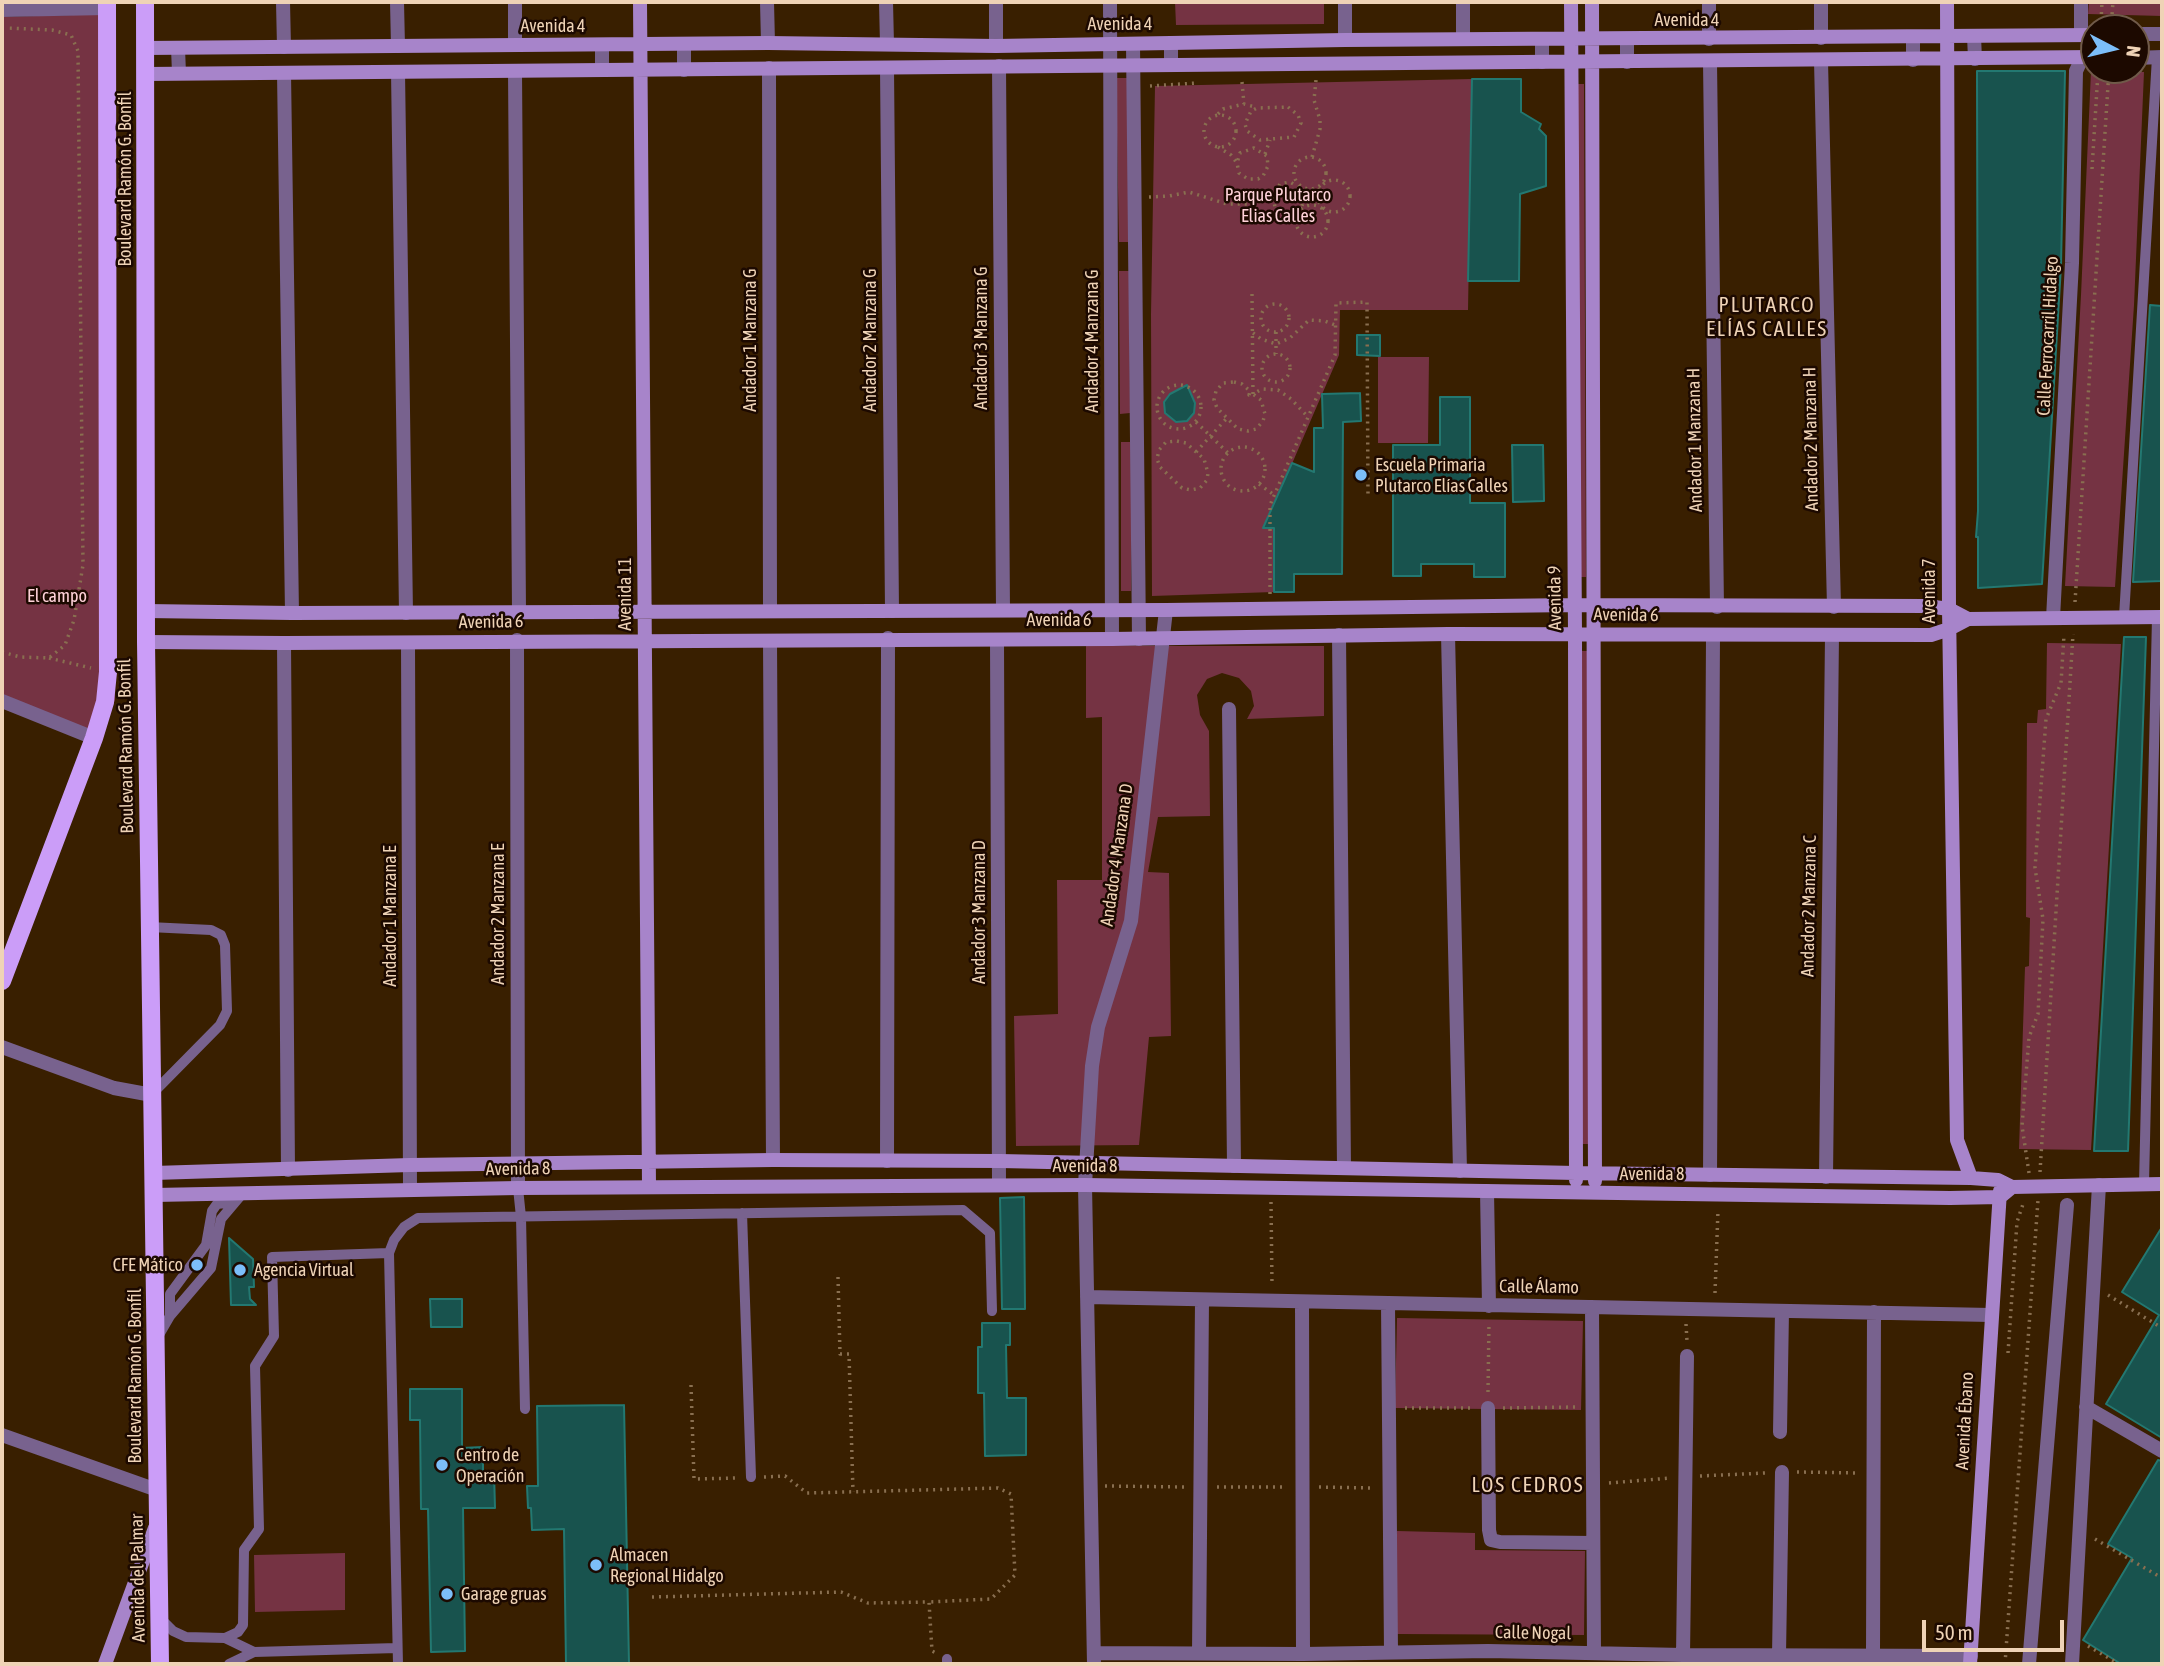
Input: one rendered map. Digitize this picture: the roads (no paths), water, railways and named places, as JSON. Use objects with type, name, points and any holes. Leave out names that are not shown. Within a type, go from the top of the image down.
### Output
[{"type":"main road","name":"Boulevard Ramón G. Bonfil","points":[[145,2],[146,642],[157,1490]]},
{"type":"main road","name":"Boulevard Ramón G. Bonfil","points":[[2,981],[94,738],[105,702],[108,672],[107,5]]},
{"type":"main road","name":"Avenida del Palmar","points":[[157,1490],[160,1664]]},
{"type":"street","points":[[284,2],[284,47]]},
{"type":"street","points":[[397,2],[398,46]]},
{"type":"street","points":[[515,2],[515,45]]},
{"type":"street","name":"Avenida 11","points":[[640,2],[649,1186]]},
{"type":"street","points":[[767,2],[768,43]]},
{"type":"street","points":[[886,2],[887,44]]},
{"type":"street","points":[[996,2],[996,46]]},
{"type":"street","name":"Andador 4 Manzana G","points":[[1110,2],[1112,639]]},
{"type":"street","points":[[1345,2],[1345,40]]},
{"type":"street","points":[[1462,2],[1463,39]]},
{"type":"street","name":"Avenida 9","points":[[1571,2],[1576,1193]]},
{"type":"street","points":[[1591,2],[1595,1193]]},
{"type":"street","points":[[1709,2],[1709,39]]},
{"type":"street","points":[[1821,2],[1821,38]]},
{"type":"street","name":"Avenida 7","points":[[1947,2],[1948,609],[1957,1140],[1971,1178]]},
{"type":"street","points":[[2,10],[107,5]]},
{"type":"street","name":"Avenida 4","points":[[145,48],[768,43],[996,46],[1345,40],[2080,35]]},
{"type":"street","points":[[1974,36],[1975,59]]},
{"type":"street","points":[[1913,37],[1913,60]]},
{"type":"street","points":[[1542,39],[1542,62]]},
{"type":"street","points":[[1627,39],[1627,62]]},
{"type":"street","points":[[1082,43],[1083,65]]},
{"type":"street","points":[[1171,43],[1171,65]]},
{"type":"street","points":[[1133,44],[1142,197],[1136,259],[1139,639]]},
{"type":"street","points":[[602,45],[602,70]]},
{"type":"street","points":[[684,45],[684,70]]},
{"type":"street","points":[[178,48],[178,73]]},
{"type":"street","points":[[146,74],[2080,58]]},
{"type":"street","name":"Andador 2 Manzana H","points":[[1821,61],[1834,607]]},
{"type":"street","name":"Andador 1 Manzana H","points":[[1710,62],[1717,607]]},
{"type":"street","name":"Andador 3 Manzana G","points":[[999,66],[1003,610]]},
{"type":"street","name":"Calle Ferrocarril Hidalgo","points":[[2053,618],[2072,263],[2076,71],[2080,67]]},
{"type":"street","name":"Andador 1 Manzana G","points":[[769,68],[770,611]]},
{"type":"street","name":"Andador 2 Manzana G","points":[[887,68],[892,611]]},
{"type":"street","points":[[515,71],[519,612]]},
{"type":"street","points":[[398,72],[406,613]]},
{"type":"street","points":[[284,73],[292,613]]},
{"type":"street","points":[[1111,258],[1136,259]]},
{"type":"street","points":[[1112,432],[1138,432]]},
{"type":"street","name":"Avenida 6","points":[[146,611],[406,613],[1166,610],[1574,605],[1927,606],[1948,609],[1968,619]]},
{"type":"street","name":"Andador 4 Manzana D","points":[[1094,1659],[1085,1185],[1092,1066],[1098,1027],[1131,920],[1166,610]]},
{"type":"street","name":"Avenida 6","points":[[146,642],[1163,639],[1448,634],[1931,635],[1968,619],[2160,617]]},
{"type":"street","points":[[1448,634],[1460,1171]]},
{"type":"street","points":[[1339,635],[1344,1167]]},
{"type":"street","name":"Andador 2 Manzana C","points":[[1826,1177],[1832,635]]},
{"type":"street","points":[[1710,1175],[1713,636]]},
{"type":"street","points":[[887,1161],[888,638]]},
{"type":"street","name":"Andador 2 Manzana E","points":[[517,640],[517,1188]]},
{"type":"street","name":"Andador 3 Manzana D","points":[[997,640],[999,1185]]},
{"type":"street","points":[[770,641],[773,1160]]},
{"type":"street","name":"Andador 1 Manzana E","points":[[408,642],[410,1190]]},
{"type":"street","points":[[284,643],[288,1170]]},
{"type":"street","points":[[2,701],[94,738]]},
{"type":"street","points":[[1229,709],[1234,1166]]},
{"type":"street","points":[[2,1047],[114,1088],[152,1095]]},
{"type":"street","name":"Avenida 8","points":[[154,1173],[410,1165],[773,1160],[1000,1161],[1595,1174],[1971,1178],[1998,1180],[2012,1188]]},
{"type":"street","points":[[1971,1178],[1981,1198]]},
{"type":"street","name":"Avenida Ébano","points":[[1971,1660],[2000,1197],[1998,1180]]},
{"type":"street","name":"Avenida 8","points":[[154,1195],[239,1198],[517,1188],[1085,1185],[2000,1197]]},
{"type":"street","points":[[2072,1664],[2099,1185]]},
{"type":"street","points":[[2000,1197],[2012,1188],[2039,1186],[2162,1185]]},
{"type":"street","points":[[1487,1191],[1489,1306]]},
{"type":"street","points":[[2029,1664],[2067,1205]]},
{"type":"street","name":"Calle Álamo","points":[[1087,1297],[1991,1315]]},
{"type":"street","points":[[1199,1653],[1202,1300]]},
{"type":"street","points":[[1302,1302],[1303,1654]]},
{"type":"street","points":[[1388,1304],[1391,1652]]},
{"type":"street","points":[[1592,1307],[1594,1653]]},
{"type":"street","points":[[1780,1432],[1782,1311]]},
{"type":"street","points":[[1873,1655],[1874,1312]]},
{"type":"street","points":[[1683,1655],[1688,1356]]},
{"type":"street","points":[[2086,1407],[2162,1451]]},
{"type":"street","points":[[1488,1408],[1491,1540],[1592,1543]]},
{"type":"street","points":[[2,1435],[157,1490]]},
{"type":"street","points":[[1779,1655],[1782,1472]]},
{"type":"street","points":[[105,1664],[158,1521]]},
{"type":"street","name":"Calle Nogal","points":[[1094,1659],[1199,1653],[1391,1652],[1488,1658],[1594,1653],[1873,1655],[1971,1660]]},
{"type":"lane","points":[[2124,617],[2151,58]]},
{"type":"lane","points":[[2144,1184],[2160,617]]},
{"type":"lane","points":[[149,927],[211,930],[221,935],[225,945],[227,1011],[220,1025],[152,1095]]},
{"type":"lane","points":[[517,1188],[521,1216],[525,1409]]},
{"type":"lane","points":[[170,1316],[170,1294],[206,1245],[212,1211],[217,1204],[239,1198]]},
{"type":"lane","points":[[156,1342],[170,1316],[211,1268],[221,1219],[239,1198]]},
{"type":"lane","points":[[398,1664],[389,1253],[394,1240],[404,1227],[418,1218],[963,1210],[990,1233],[992,1311]]},
{"type":"lane","points":[[742,1213],[751,1477]]},
{"type":"lane","points":[[225,1638],[238,1632],[243,1625],[244,1550],[259,1529],[255,1366],[274,1336],[272,1257],[389,1253]]},
{"type":"lane","points":[[159,1617],[173,1631],[186,1637],[225,1638],[254,1652]]},
{"type":"lane","points":[[229,1664],[254,1652],[397,1648]]},
{"type":"place","name":"Escuela Primaria Plutarco Elías Calles","points":[[1361,475]]},
{"type":"place","name":"CFE Mático","points":[[197,1265]]},
{"type":"place","name":"Agencia Virtual","points":[[240,1270]]},
{"type":"place","name":"Centro de Operación","points":[[442,1465]]},
{"type":"place","name":"Almacen Regional Hidalgo","points":[[596,1565]]},
{"type":"place","name":"Garage gruas","points":[[447,1594]]},
{"type":"district","name":"PLUTARCO ELÍAS CALLES","points":[[1767,317]]},
{"type":"district","name":"LOS CEDROS","points":[[1528,1485]]},
{"type":"park label","name":"Parque Plutarco Elias Calles","points":[[1278,206]]},
{"type":"park label","name":"El campo","points":[[57,596]]}]
